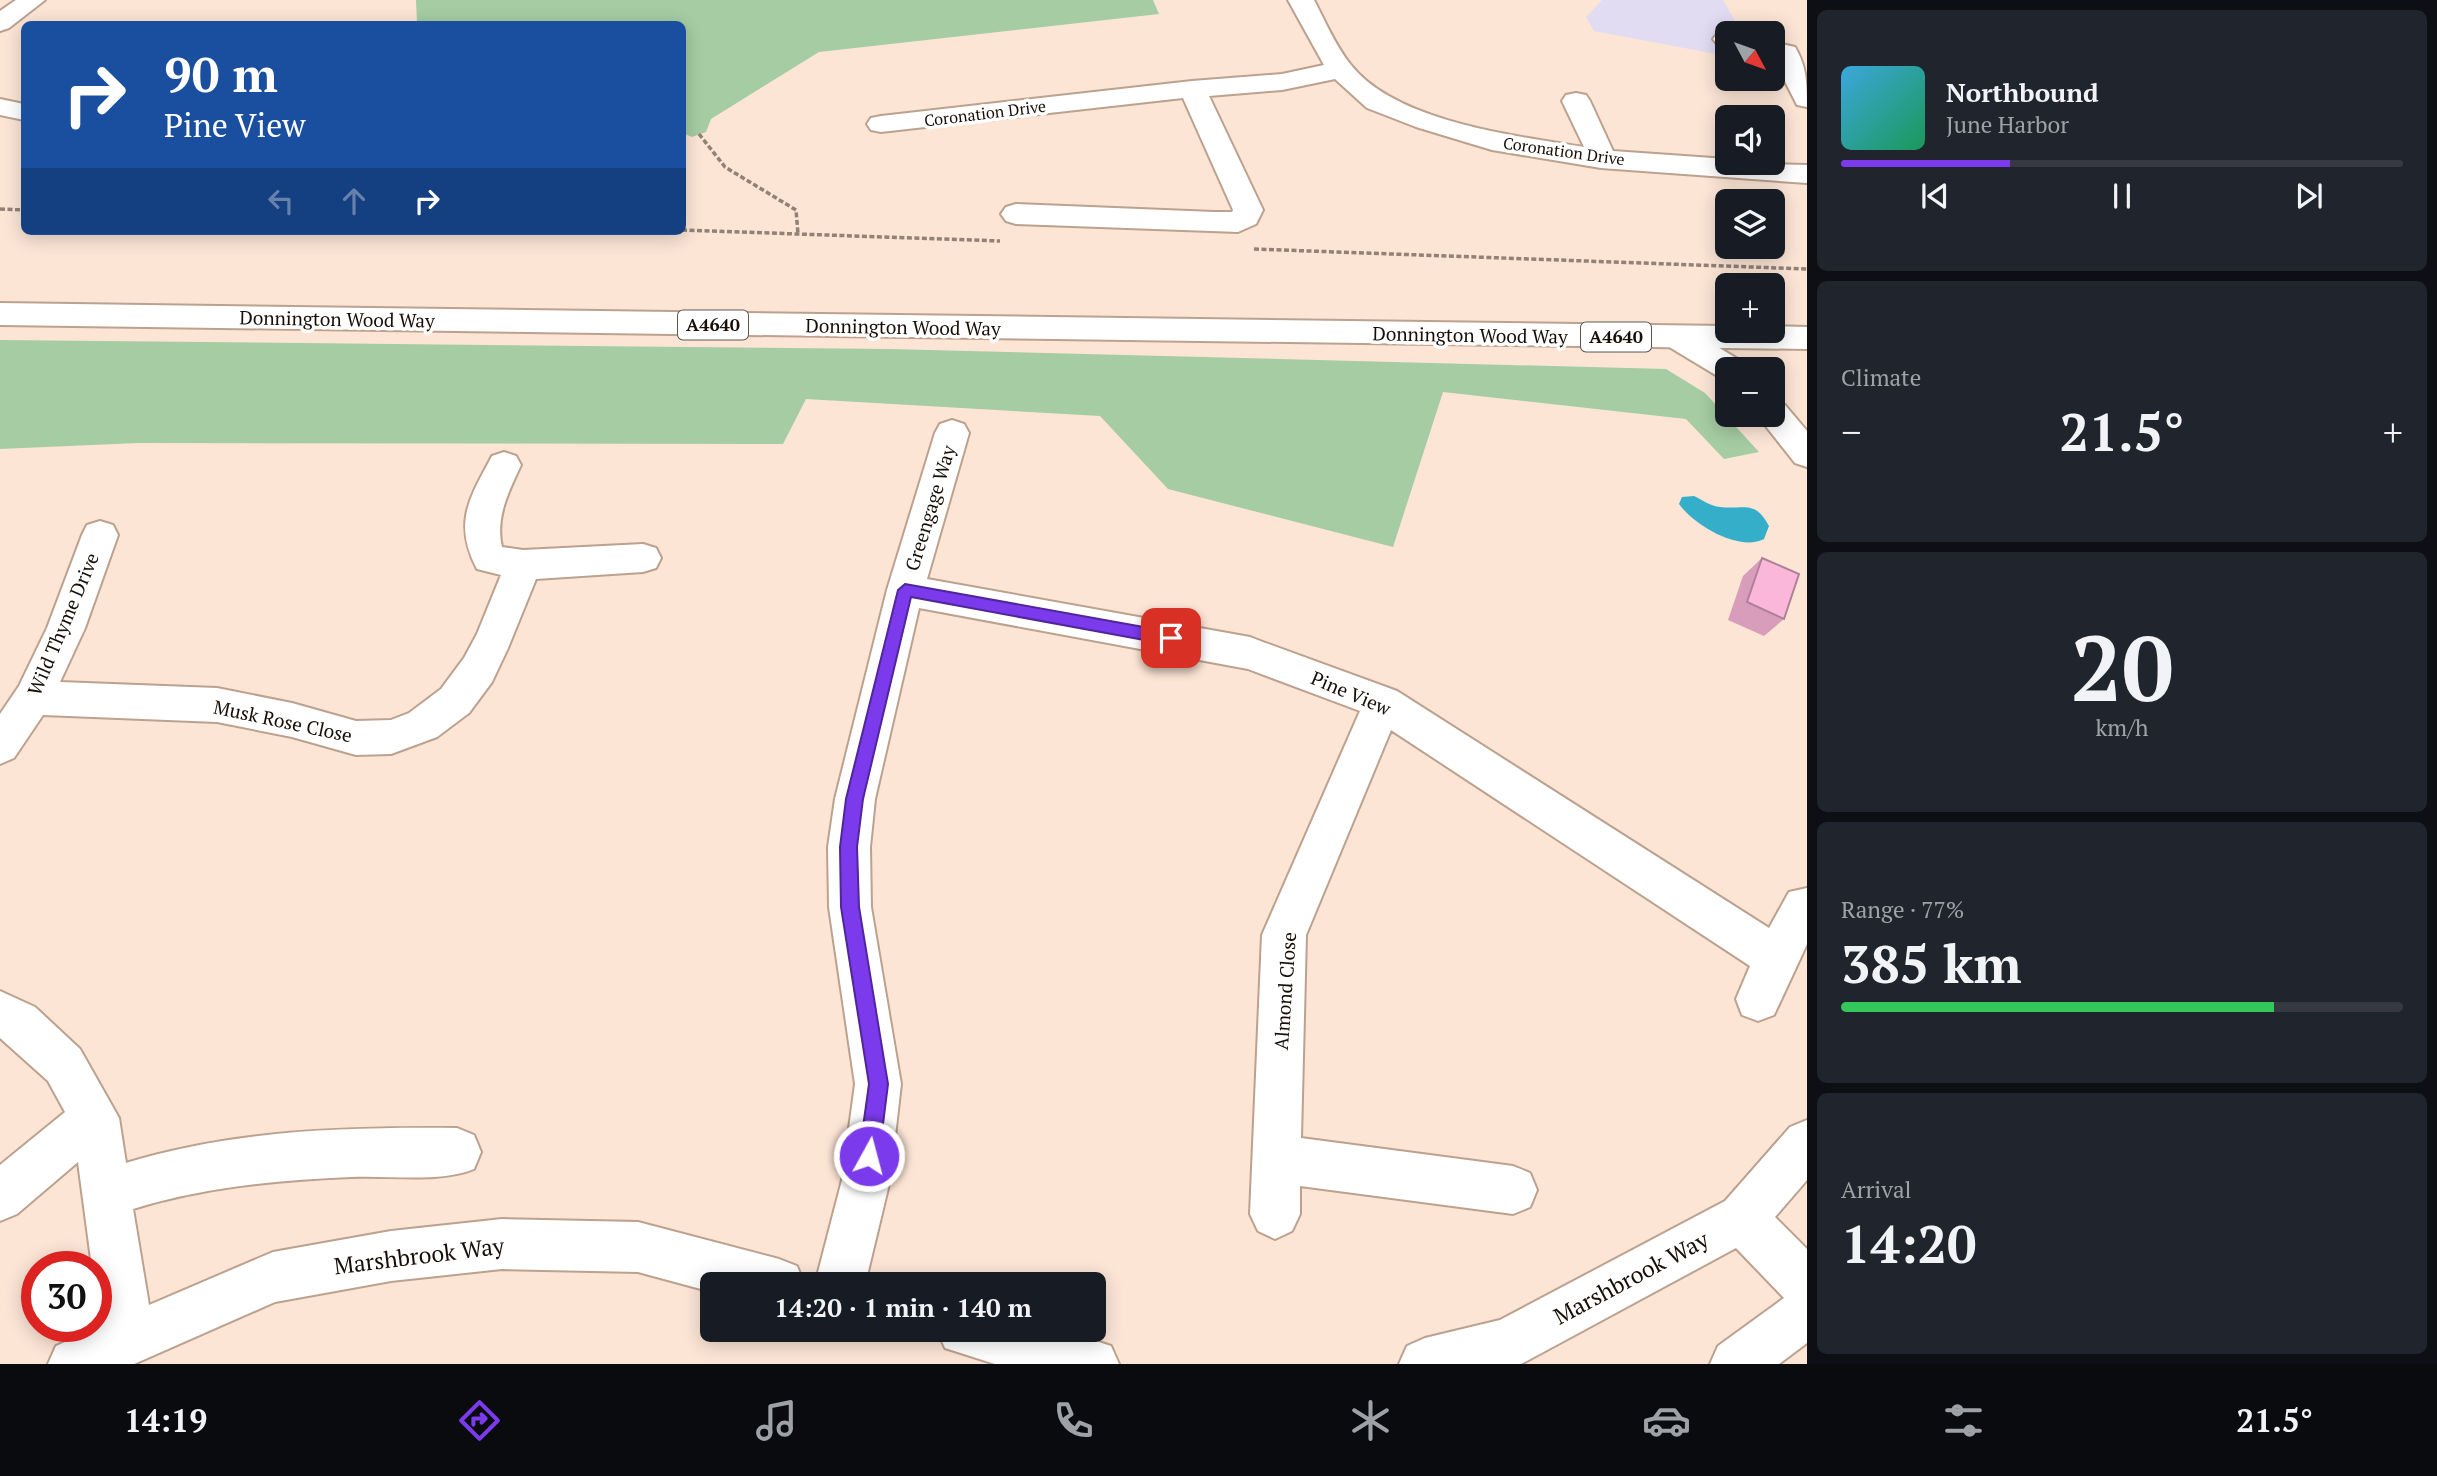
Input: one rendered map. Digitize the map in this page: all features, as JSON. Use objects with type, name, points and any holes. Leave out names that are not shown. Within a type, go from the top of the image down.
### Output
[{"type":"street","points":[[0,23],[32,0]]},
{"type":"street","name":"Coronation Drive","points":[[1301,0],[1339,70],[1377,102],[1426,121],[1492,141],[1601,159],[1807,174]]},
{"type":"street","points":[[1785,53],[1807,99]]},
{"type":"street","name":"Coronation Drive","points":[[881,124],[1192,89],[1282,82],[1339,70]]},
{"type":"street","points":[[1016,214],[1214,222],[1238,222],[1246,217],[1248,210],[1192,89]]},
{"type":"street","points":[[1576,101],[1597,143],[1601,159]]},
{"type":"street","points":[[0,107],[21,111]]},
{"type":"street","name":"Donnington Wood Way","points":[[0,314],[1807,338]]},
{"type":"street","points":[[1677,337],[1715,360]]},
{"type":"street","points":[[1784,427],[1807,454]]},
{"type":"street","name":"Greengage Way","points":[[843,1272],[866,1180],[878,1084],[850,907],[849,847],[855,799],[905,590],[952,433]]},
{"type":"street","points":[[504,465],[483,520],[482,548],[491,559],[523,565],[643,558]]},
{"type":"street","name":"Wild Thyme Drive","points":[[0,746],[33,698],[65,628],[100,536]]},
{"type":"street","name":"Musk Rose Close","points":[[33,698],[217,705],[292,720],[356,738],[391,737],[423,725],[455,701],[484,659],[523,565]]},
{"type":"street","name":"Pine View","points":[[905,590],[1250,653],[1383,703],[1776,958]]},
{"type":"street","name":"Almond Close","points":[[1275,1214],[1284,935],[1383,703]]},
{"type":"street","points":[[1758,999],[1776,958],[1804,907]]},
{"type":"street","points":[[0,1014],[19,1023],[64,1065],[95,1118],[128,1338]]},
{"type":"street","points":[[0,1197],[38,1162],[95,1118]]},
{"type":"street","name":"Marshbrook Way","points":[[1425,1364],[1507,1344],[1742,1218],[1807,1144]]},
{"type":"street","points":[[106,1193],[188,1170],[235,1162],[353,1151],[457,1152]]},
{"type":"street","points":[[1277,1159],[1513,1191]]},
{"type":"street","points":[[1742,1218],[1807,1284]]},
{"type":"street","name":"Marshbrook Way","points":[[74,1364],[128,1338],[273,1277],[391,1256],[502,1244],[638,1247],[733,1272]]},
{"type":"street","points":[[1736,1364],[1807,1312]]},
{"type":"street","points":[[1009,1342],[1093,1364]]},
{"type":"path","points":[[699,134],[725,167],[796,210],[798,234]]},
{"type":"path","points":[[0,209],[21,209]]},
{"type":"shaded area","points":[[1602,0],[1723,0],[1735,21],[1715,21],[1715,54],[1594,31],[1586,17]]},
{"type":"green space","points":[[416,0],[1153,0],[1159,14],[819,52],[711,119],[706,132],[692,137],[686,134],[686,21],[417,21]]},
{"type":"green space","points":[[0,340],[889,349],[1666,369],[1705,393],[1715,404],[1715,427],[1736,427],[1759,452],[1724,459],[1686,419],[1443,392],[1393,547],[1168,489],[1100,416],[806,399],[783,444],[138,443],[0,449]]},
{"type":"water","points":[[1694,496],[1717,506],[1748,508],[1759,512],[1769,526],[1764,539],[1742,542],[1706,528],[1679,504],[1682,497]]},
{"type":"building","points":[[1762,558],[1799,574],[1784,619],[1747,602]]},
{"type":"route","points":[[869,1156],[878,1084],[850,907],[849,847],[855,799],[905,590],[1171,638]]}]
